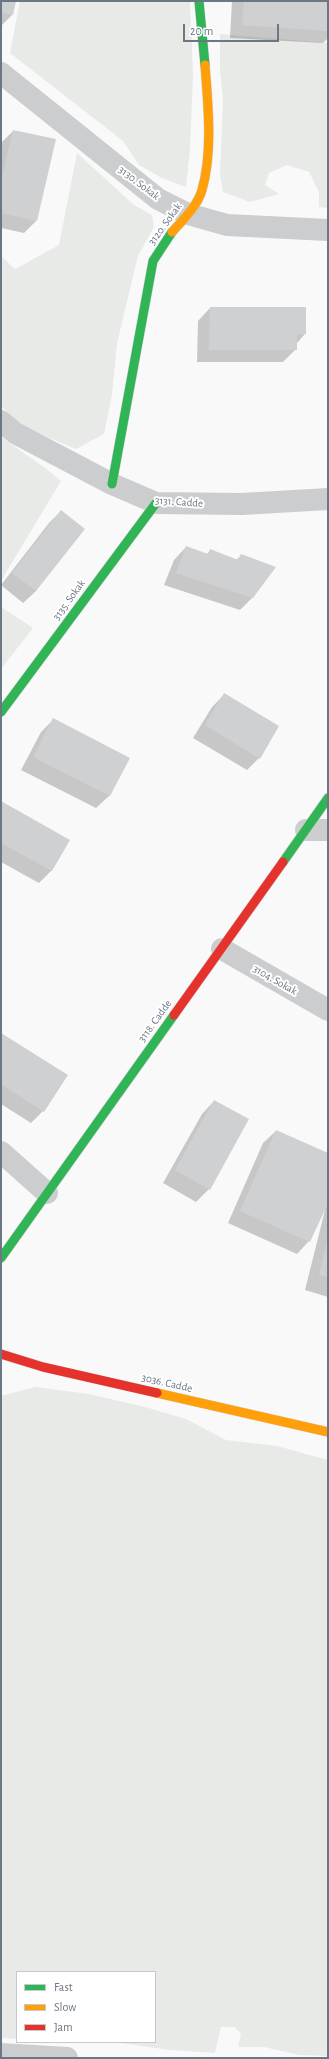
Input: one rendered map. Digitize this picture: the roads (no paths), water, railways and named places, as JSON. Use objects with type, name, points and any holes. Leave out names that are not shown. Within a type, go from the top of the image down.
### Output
[{"type":"street","name":"3120. Sokak","points":[[112,484],[153,261],[169,236],[188,214],[202,191],[208,152],[207,88],[199,1]]},
{"type":"street","name":"3130. Sokak","points":[[1,73],[158,199],[188,214],[227,225],[328,230]]},
{"type":"street","name":"3131. Cadde","points":[[1,421],[14,433],[112,484],[156,503],[242,504],[328,499]]},
{"type":"street","name":"3135. Sokak","points":[[1,712],[156,503]]},
{"type":"street","name":"3118. Cadde","points":[[1,1258],[328,798]]},
{"type":"street","points":[[306,830],[328,830]]},
{"type":"street","name":"3104. Sokak","points":[[222,949],[328,1010]]},
{"type":"street","points":[[1,1152],[47,1193]]},
{"type":"street","name":"3036. Cadde","points":[[1,1354],[43,1366],[328,1432]]},
{"type":"street","points":[[1,2054],[67,2058]]}]
